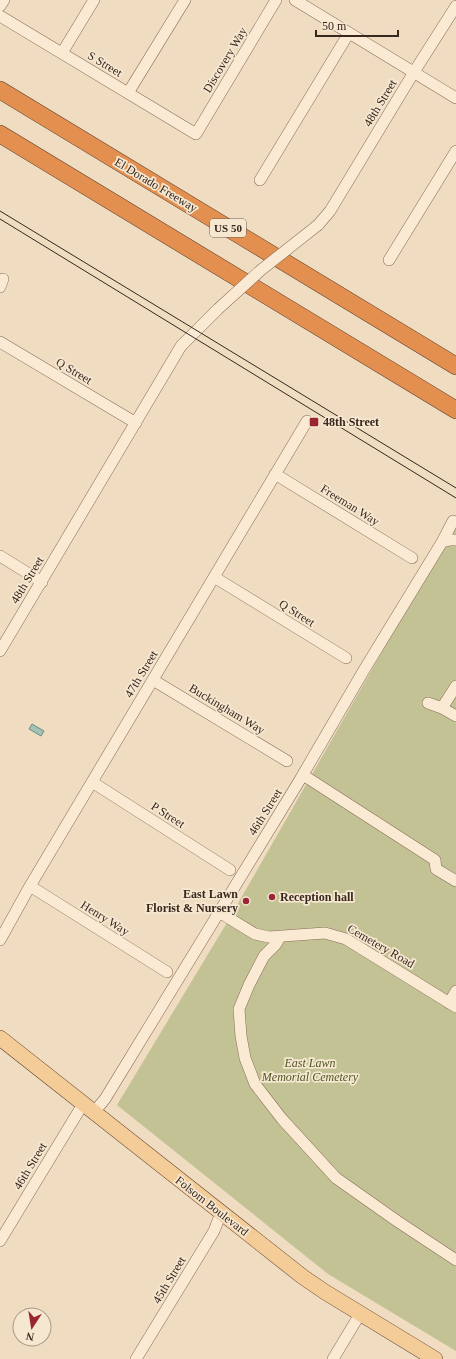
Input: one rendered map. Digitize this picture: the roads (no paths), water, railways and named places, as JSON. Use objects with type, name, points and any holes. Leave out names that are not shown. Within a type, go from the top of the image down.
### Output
[{"type":"highway","name":"El Dorado Freeway","points":[[0,90],[456,366]]},
{"type":"highway","points":[[0,134],[456,410]]},
{"type":"main road","name":"Folsom Boulevard","points":[[0,1038],[303,1277],[360,1314],[435,1359]]},
{"type":"street","points":[[0,6],[4,0]]},
{"type":"street","points":[[62,53],[94,0]]},
{"type":"street","points":[[128,93],[185,0]]},
{"type":"street","name":"Discovery Way","points":[[196,134],[276,0]]},
{"type":"street","points":[[295,0],[456,98]]},
{"type":"street","name":"48th Street","points":[[0,651],[182,346],[218,309],[261,270],[318,225],[330,211],[414,72],[456,6]]},
{"type":"street","name":"S Street","points":[[0,16],[196,134]]},
{"type":"street","points":[[260,180],[349,33]]},
{"type":"street","points":[[390,260],[456,151]]},
{"type":"street","name":"Q Street","points":[[0,342],[136,423]]},
{"type":"street","name":"47th Street","points":[[0,940],[30,886],[306,421]]},
{"type":"street","name":"Freeman Way","points":[[275,474],[412,558]]},
{"type":"street","name":"46th Street","points":[[0,1241],[88,1108],[106,1099],[303,775],[364,670],[442,542],[453,521]]},
{"type":"street","points":[[442,542],[456,540]]},
{"type":"street","points":[[0,556],[42,582]]},
{"type":"street","name":"Q Street","points":[[214,577],[346,658]]},
{"type":"street","name":"Buckingham Way","points":[[153,680],[287,761]]},
{"type":"street","points":[[442,708],[456,686]]},
{"type":"street","points":[[428,703],[442,708],[456,716]]},
{"type":"street","points":[[303,775],[435,860],[436,869],[456,881]]},
{"type":"street","name":"P Street","points":[[92,782],[230,870]]},
{"type":"street","name":"Henry Way","points":[[30,886],[167,972]]},
{"type":"street","name":"Cemetery Road","points":[[219,912],[255,934],[269,937],[325,934],[346,939],[452,1005]]},
{"type":"street","points":[[280,936],[276,944],[264,956],[239,1009],[241,1036],[245,1058],[255,1084],[282,1119],[336,1178],[456,1260]]},
{"type":"street","points":[[452,1005],[456,991]]},
{"type":"street","name":"45th Street","points":[[136,1359],[214,1231],[221,1213]]},
{"type":"street","points":[[332,1359],[360,1314]]},
{"type":"tram line","points":[[0,211],[456,488]]},
{"type":"tram line","points":[[0,219],[456,498]]},
{"type":"place","name":"48th Street","points":[[314,422]]},
{"type":"place","name":"Reception hall","points":[[272,897]]},
{"type":"place","name":"East Lawn Florist & Nursery","points":[[246,901]]},
{"type":"park label","name":"East Lawn Memorial Cemetery","points":[[310,1070]]}]
